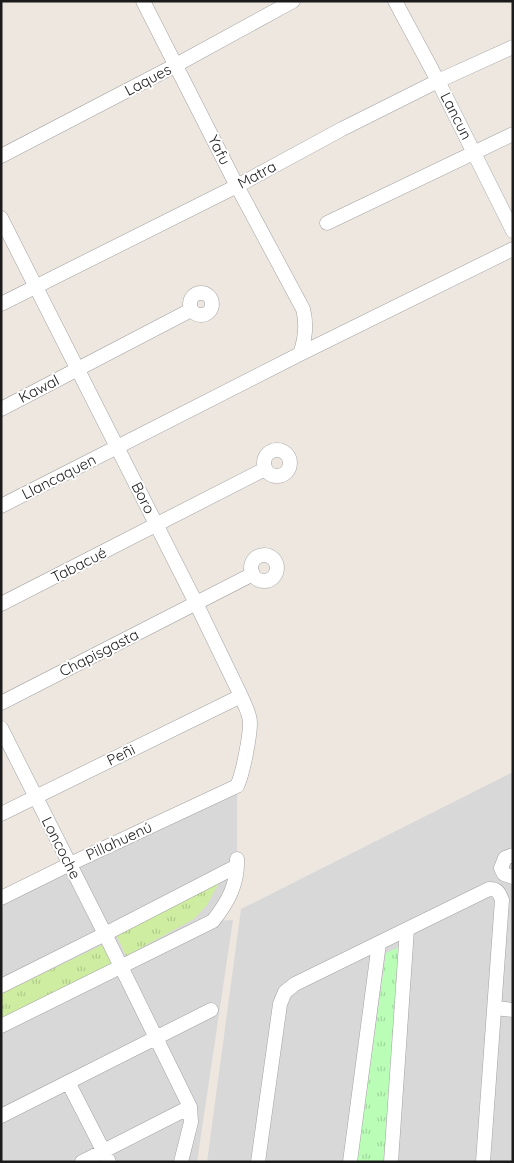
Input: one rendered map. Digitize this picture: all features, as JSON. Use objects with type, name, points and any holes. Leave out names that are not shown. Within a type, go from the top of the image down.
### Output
[{"type":"street","name":"Yafu","points":[[143,1],[237,186],[303,309],[305,326],[300,354]]},
{"type":"street","name":"Laques","points":[[1,156],[176,65],[293,1]]},
{"type":"street","name":"Lancun","points":[[395,1],[438,81],[513,232]]},
{"type":"street","name":"Matra","points":[[1,304],[237,186],[342,129],[438,81],[513,47]]},
{"type":"street","points":[[327,223],[513,134]]},
{"type":"street","name":"Boro","points":[[1,218],[241,696],[250,723],[242,773],[237,786]]},
{"type":"street","name":"Llancaquen","points":[[1,506],[300,354],[513,250]]},
{"type":"street","name":"Kawal","points":[[1,409],[191,310]]},
{"type":"street","name":"Tabacué","points":[[1,604],[266,469]]},
{"type":"street","name":"Chapisgasta","points":[[1,703],[253,574]]},
{"type":"street","name":"Peñi","points":[[1,814],[241,696]]},
{"type":"street","name":"Loncoche","points":[[1,728],[190,1107]]},
{"type":"street","name":"Pillahuenú","points":[[1,898],[237,786]]},
{"type":"street","points":[[499,892],[510,877],[502,871],[501,864],[504,858],[513,855]]},
{"type":"street","points":[[1,986],[105,934],[237,863],[232,894],[213,921],[1,1026]]},
{"type":"street","points":[[258,1162],[280,1004],[285,992],[295,984],[489,889],[494,889],[499,892],[502,900],[483,1162]]},
{"type":"street","points":[[390,1162],[407,929]]},
{"type":"street","points":[[350,1162],[379,943]]},
{"type":"street","points":[[495,1008],[513,1010]]},
{"type":"street","points":[[1,1116],[211,1010]]},
{"type":"street","points":[[68,1082],[106,1156]]},
{"type":"street","points":[[82,1162],[106,1156],[190,1107],[191,1122],[181,1162]]},
{"type":"shaded area","points":[[513,772],[513,1162],[207,1162],[241,909]]},
{"type":"shaded area","points":[[237,786],[237,866],[214,921],[233,920],[197,1162],[1,1162],[1,900]]},
{"type":"green space","points":[[220,881],[207,905],[194,919],[126,956],[117,936]]},
{"type":"green space","points":[[104,944],[114,964],[1,1019],[1,994]]},
{"type":"green space","points":[[401,946],[385,1162],[357,1162],[386,953]]}]
